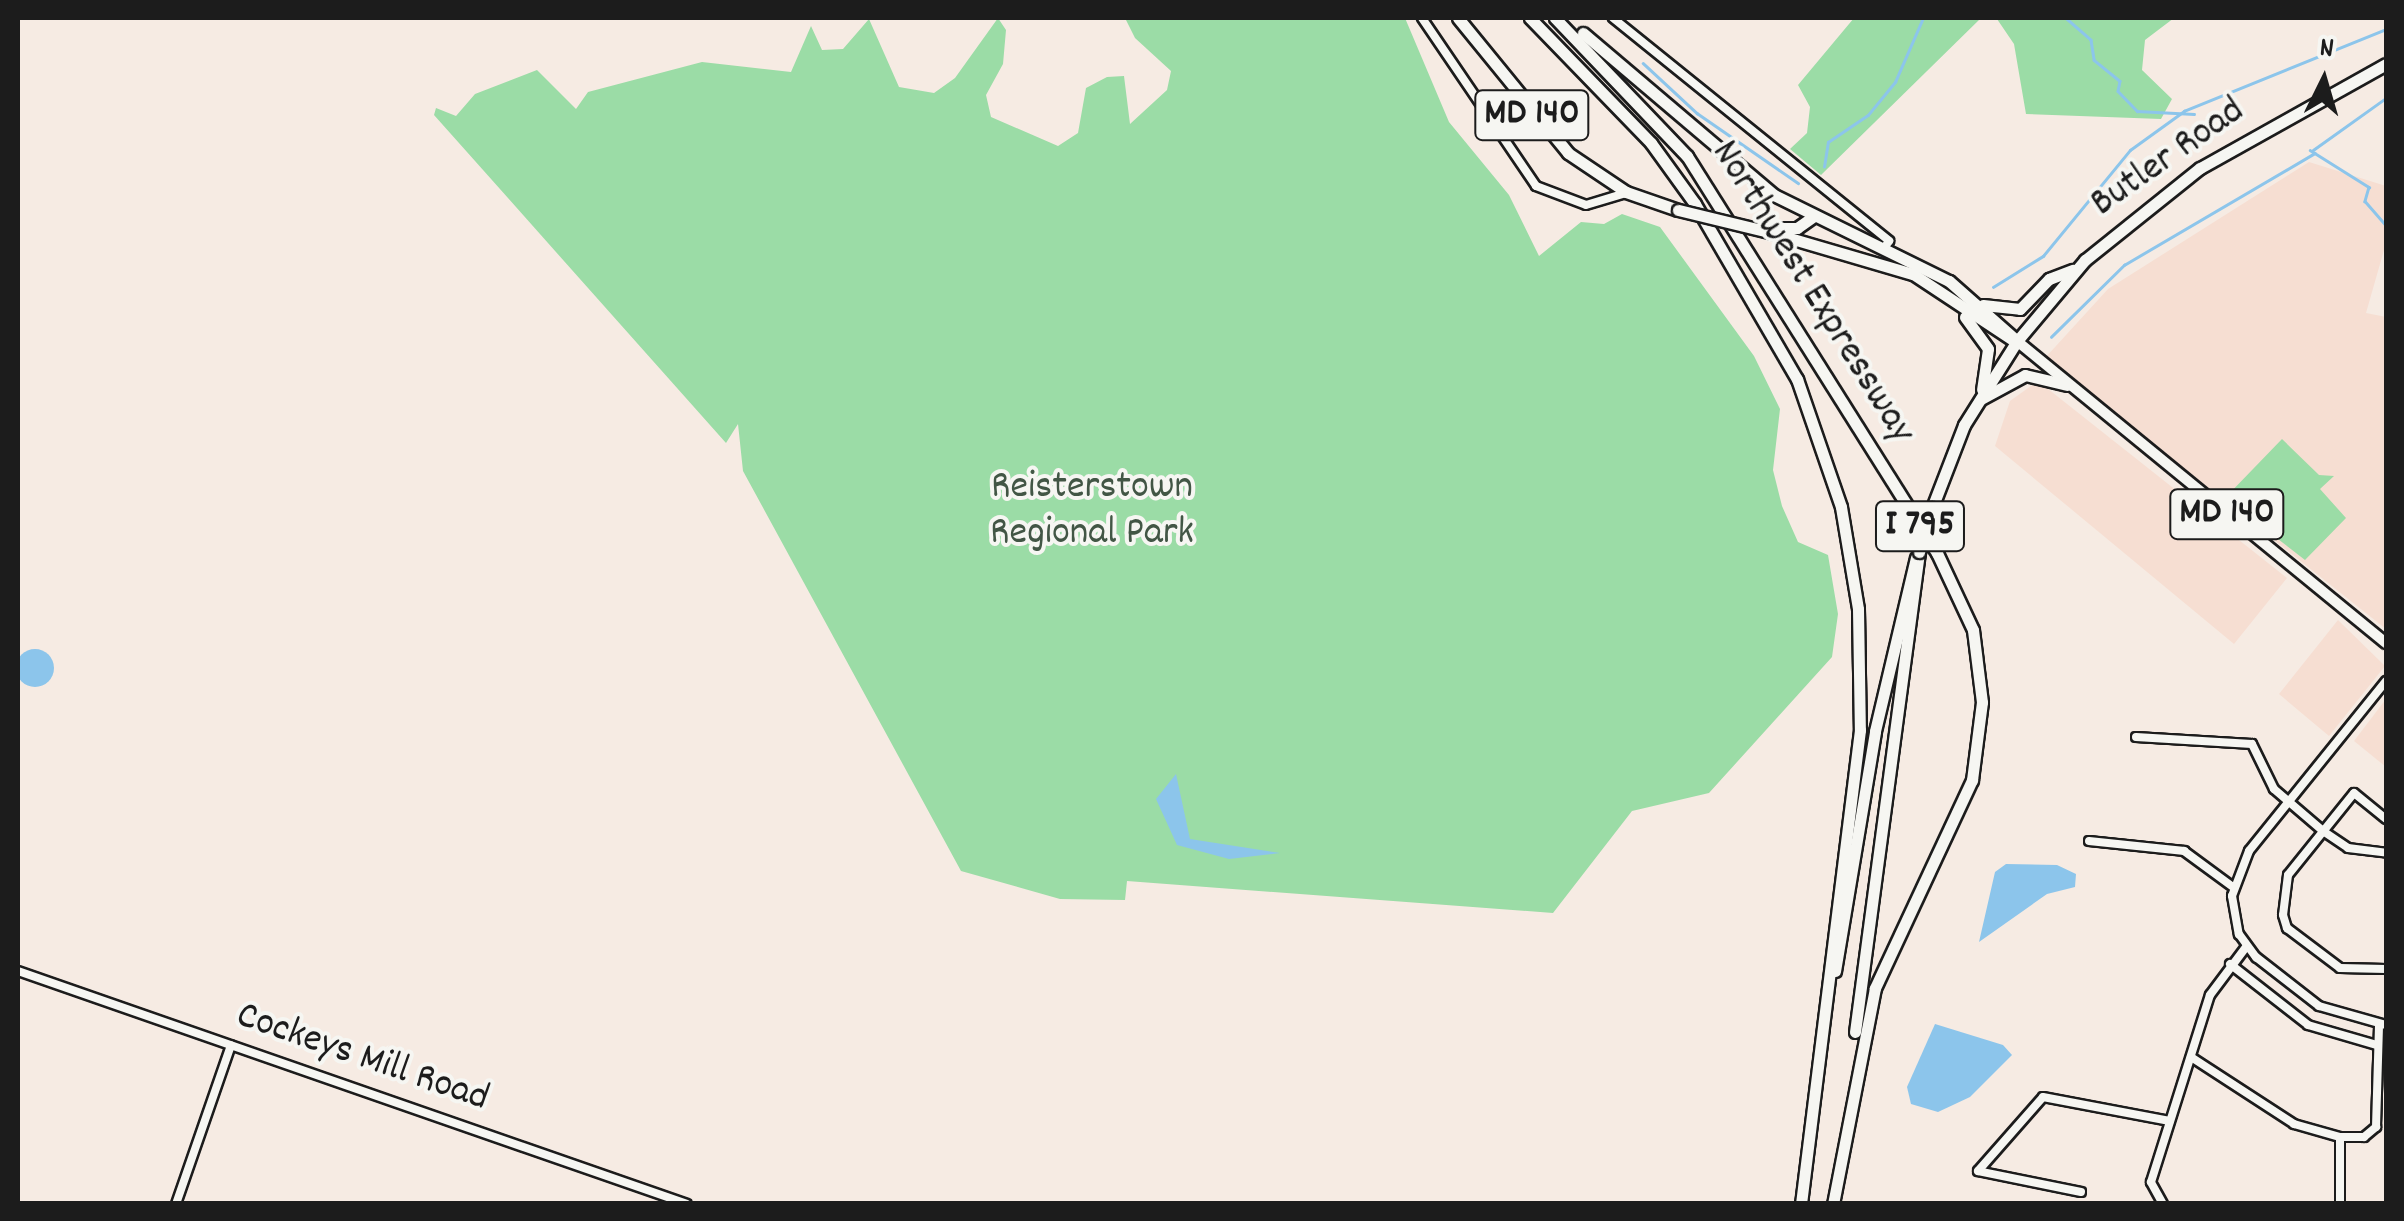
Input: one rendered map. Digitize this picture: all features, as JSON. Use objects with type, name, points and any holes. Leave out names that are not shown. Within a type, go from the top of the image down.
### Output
[{"type":"highway","name":"MD 140","points":[[1458,18],[1550,136],[1626,192],[1841,249],[1944,294],[2017,341]]},
{"type":"highway","name":"Northwest Expressway","points":[[1530,18],[1652,144],[1695,204],[1797,379],[1831,470],[1854,574],[1862,679],[1800,1204]]},
{"type":"highway","name":"Northwest Expressway","points":[[1555,18],[1688,156],[1937,552],[1973,630],[1982,702],[1972,780],[1875,988],[1844,1115],[1833,1204]]},
{"type":"highway","name":"MD 140","points":[[1565,18],[1753,180],[1813,216],[1887,244],[1950,281],[2017,341]]},
{"type":"highway","name":"Butler Road","points":[[1981,399],[2017,341],[2077,268],[2200,168],[2386,64]]},
{"type":"highway","points":[[1766,229],[1797,228],[1813,216],[1824,245]]},
{"type":"highway","points":[[1841,249],[1887,244]]},
{"type":"highway","points":[[1950,281],[2006,312],[2077,268]]},
{"type":"highway","points":[[1823,1034],[1883,688],[1932,508],[1981,399],[1986,343],[1944,294]]},
{"type":"highway","points":[[1981,399],[2025,375],[2067,385]]},
{"type":"highway","points":[[1844,1115],[1919,552]]},
{"type":"main road","name":"MD 140","points":[[2017,341],[2386,644]]},
{"type":"street","points":[[1422,18],[1536,186],[1586,205],[1626,192]]},
{"type":"street","points":[[1613,18],[1887,244]]},
{"type":"street","points":[[1813,216],[1827,194]]},
{"type":"street","points":[[2232,886],[2289,802],[2386,680]]},
{"type":"street","points":[[2136,737],[2252,744],[2269,783],[2323,831],[2348,848],[2386,853]]},
{"type":"street","points":[[2386,819],[2354,793],[2286,880],[2284,922],[2340,968],[2386,969]]},
{"type":"street","points":[[2089,841],[2184,851],[2232,886],[2246,947],[2319,1006],[2383,1025],[2377,1046],[2376,1126],[2364,1137],[2340,1137],[2294,1124],[2191,1057]]},
{"type":"street","points":[[2163,1204],[2151,1182],[2213,987],[2246,947]]},
{"type":"street","points":[[2230,964],[2308,1025],[2377,1046]]},
{"type":"street","name":"Cockeys Mill Road","points":[[18,971],[687,1204]]},
{"type":"street","points":[[176,1204],[231,1046]]},
{"type":"street","points":[[2081,1192],[1978,1171],[2043,1097],[2170,1122]]},
{"type":"street","points":[[2340,1137],[2340,1204]]},
{"type":"shaded area","points":[[2309,162],[2386,186],[2386,243],[2366,313],[2386,317],[2386,629],[2045,358],[2108,289]]},
{"type":"shaded area","points":[[2038,381],[2287,578],[2234,644],[1995,446],[2010,401]]},
{"type":"shaded area","points":[[2338,620],[2385,666],[2329,736],[2279,694]]},
{"type":"shaded area","points":[[2386,699],[2386,767],[2354,741]]},
{"type":"green space","name":"Reisterstown Regional Park","points":[[998,18],[1006,30],[1003,64],[986,95],[991,117],[1058,146],[1078,133],[1086,88],[1107,77],[1124,76],[1130,124],[1167,90],[1171,71],[1135,38],[1125,18],[1405,18],[1449,122],[1509,195],[1539,256],[1581,222],[1604,224],[1622,214],[1660,227],[1754,356],[1780,409],[1773,470],[1782,506],[1798,542],[1828,555],[1838,614],[1832,657],[1709,793],[1632,811],[1553,913],[1127,881],[1125,900],[1060,899],[961,871],[743,471],[738,424],[726,443],[434,115],[436,108],[456,116],[475,94],[537,70],[576,109],[588,92],[702,62],[791,72],[811,26],[822,50],[843,49],[869,19],[899,87],[934,93],[955,78]]},
{"type":"green space","points":[[1854,18],[2174,18],[2145,40],[2142,70],[2172,99],[2161,119],[2026,114],[2014,44],[1997,19],[1980,19],[1821,175],[1790,149],[1807,133],[1810,107],[1798,85]]},
{"type":"green space","points":[[2282,439],[2319,475],[2334,476],[2320,489],[2346,518],[2305,560],[2225,498]]},
{"type":"water","points":[[35,649],[49,654],[54,668],[49,682],[35,687],[21,682],[16,668],[21,654]]},
{"type":"water","points":[[1176,774],[1190,839],[1280,853],[1229,859],[1177,845],[1156,799]]},
{"type":"water","points":[[2006,864],[2057,865],[2076,874],[2075,887],[2047,894],[1979,942],[1995,872]]},
{"type":"water","points":[[1935,1024],[2003,1045],[2012,1055],[1970,1097],[1938,1112],[1911,1104],[1907,1087]]},
{"type":"waterway","points":[[1824,167],[1828,142],[1868,115],[1895,82],[1923,18]]},
{"type":"waterway","points":[[2066,18],[2091,40],[2094,60],[2120,81],[2118,91],[2137,111],[2194,114]]},
{"type":"waterway","points":[[1993,287],[2043,256],[2130,150],[2184,111],[2386,29]]},
{"type":"waterway","points":[[1643,63],[1697,113],[1798,183]]},
{"type":"waterway","points":[[2313,150],[2386,98]]},
{"type":"waterway","points":[[2310,150],[2369,187],[2365,201],[2386,225]]},
{"type":"waterway","points":[[2051,337],[2124,265],[2315,153]]}]
